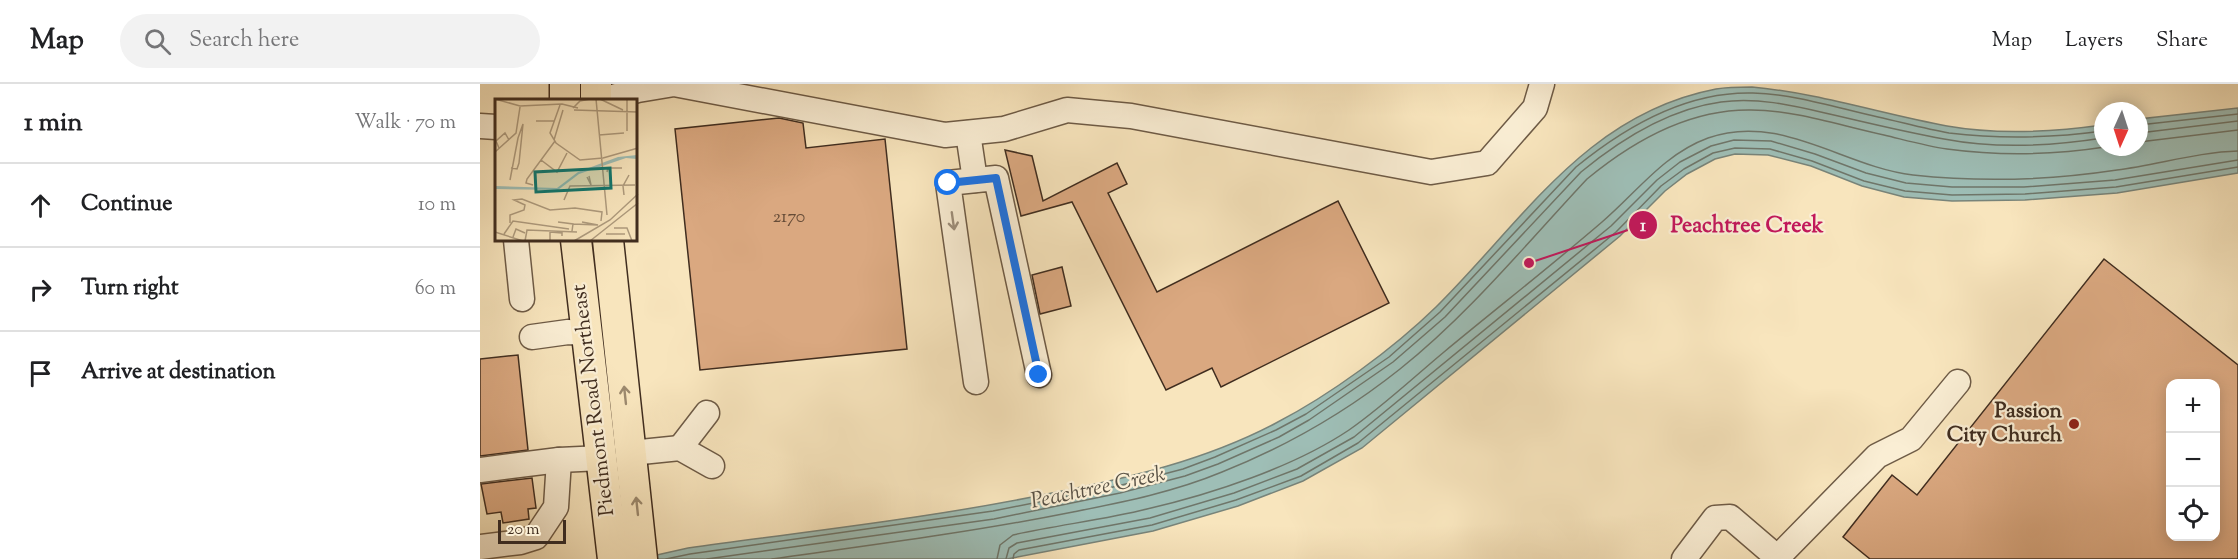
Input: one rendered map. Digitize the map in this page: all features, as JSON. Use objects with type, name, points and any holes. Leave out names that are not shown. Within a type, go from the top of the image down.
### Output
[{"type":"main road","name":"Piedmont Road Northeast","points":[[576,242],[613,559]]},
{"type":"main road","name":"Piedmont Road Northeast","points":[[608,242],[642,559]]},
{"type":"street","points":[[606,99],[638,90],[674,84],[945,135],[1004,129],[1067,110],[1131,116],[1431,172],[1487,163],[1535,108],[1542,84]]},
{"type":"street","points":[[480,126],[495,127]]},
{"type":"street","points":[[968,133],[975,180]]},
{"type":"street","points":[[976,382],[948,183],[996,178],[1039,375]]},
{"type":"street","points":[[516,242],[522,299]]},
{"type":"street","points":[[532,337],[568,332],[587,333]]},
{"type":"street","points":[[1684,559],[1715,518],[1730,517],[1778,558],[1877,456],[1911,439],[1958,382]]},
{"type":"street","points":[[680,448],[707,413]]},
{"type":"street","points":[[631,453],[680,448],[712,466]]},
{"type":"street","points":[[480,470],[559,460],[602,458]]},
{"type":"street","points":[[480,547],[520,542],[536,537],[556,507],[559,460]]},
{"type":"water","points":[[1730,87],[1752,87],[1801,94],[1966,129],[2025,132],[2094,126],[2094,156],[2148,156],[2148,118],[2238,108],[2238,173],[2117,193],[2025,200],[1952,201],[1904,197],[1862,186],[1811,166],[1768,155],[1735,154],[1715,159],[1687,174],[1665,191],[1620,236],[1362,448],[1303,481],[1238,506],[1153,531],[1007,559],[639,559],[688,548],[1007,502],[1138,474],[1195,457],[1249,436],[1318,399],[1360,370],[1419,323],[1468,274],[1529,206],[1593,146],[1630,121],[1670,102]]},
{"type":"building","points":[[779,118],[803,123],[806,148],[885,139],[907,349],[700,370],[675,129]]},
{"type":"building","points":[[1005,150],[1032,156],[1043,201],[1117,163],[1127,184],[1108,193],[1157,292],[1338,201],[1389,303],[1221,387],[1212,368],[1166,390],[1072,202],[1021,216]]},
{"type":"building","name":"Passion City Church","points":[[2104,259],[2238,365],[2238,559],[1870,559],[1843,537],[1892,475],[1917,495]]},
{"type":"building","points":[[1062,267],[1071,306],[1040,314],[1032,275]]},
{"type":"building","points":[[518,355],[528,450],[480,456],[480,359]]},
{"type":"building","points":[[532,478],[536,508],[528,509],[529,519],[503,523],[501,512],[487,514],[481,484]]},
{"type":"place","name":"Peachtree Creek","points":[[1529,263]]},
{"type":"place","name":"Passion City Church","points":[[2074,424]]},
{"type":"route","points":[[948,183],[996,178],[1039,375]]}]
